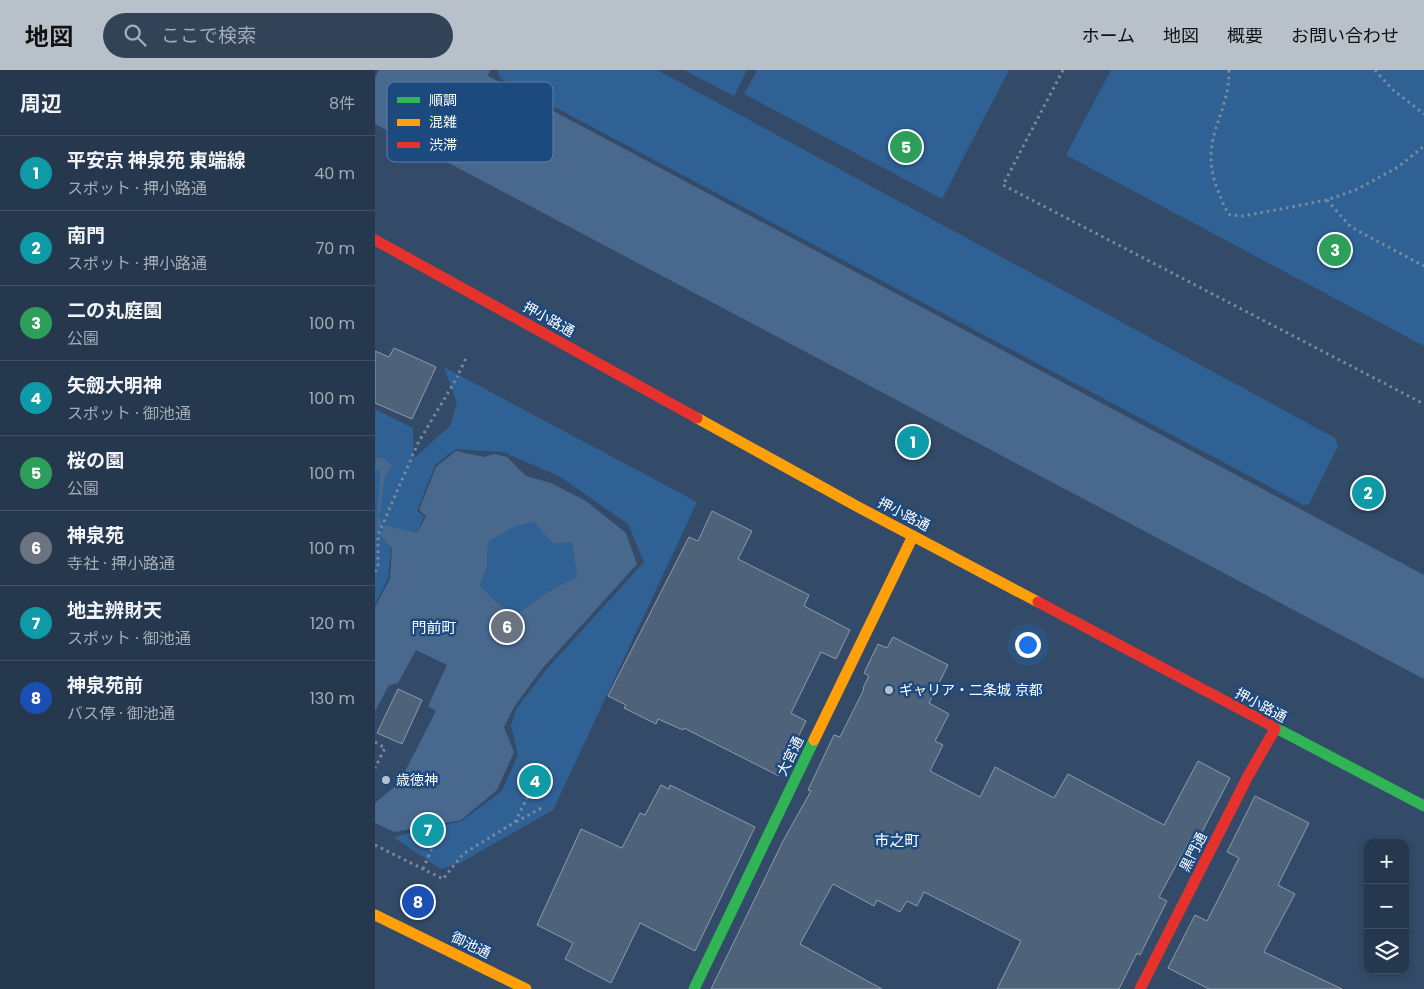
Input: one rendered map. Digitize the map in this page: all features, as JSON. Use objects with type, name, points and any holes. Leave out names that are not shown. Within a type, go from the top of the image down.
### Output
[{"type":"main road","name":"押小路通","points":[[375,240],[913,536],[1275,729],[1424,806]]},
{"type":"main road","name":"大宮通","points":[[694,989],[913,536]]},
{"type":"main road","name":"黒門通","points":[[1140,989],[1248,776],[1275,729]]},
{"type":"main road","name":"御池通","points":[[375,915],[526,989]]},
{"type":"path","points":[[1063,70],[1003,184],[1424,404]]},
{"type":"path","points":[[1229,70],[1228,90],[1211,139],[1211,154],[1213,177],[1227,212],[1235,217],[1327,200],[1358,189],[1398,167],[1424,146]]},
{"type":"path","points":[[1375,70],[1393,90],[1423,111]]},
{"type":"path","points":[[1327,200],[1353,228],[1424,266]]},
{"type":"path","points":[[375,572],[378,566],[378,535],[418,443],[448,396],[466,358]]},
{"type":"path","points":[[375,742],[385,748],[375,768]]},
{"type":"path","points":[[515,822],[531,790]]},
{"type":"path","points":[[375,845],[443,879],[463,854],[543,807]]},
{"type":"path","points":[[427,833],[433,847]]},
{"type":"path","points":[[423,869],[435,841]]},
{"type":"shaded area","points":[[379,70],[490,70],[488,76],[499,82],[387,82],[387,130],[375,124],[375,78]]},
{"type":"shaded area","points":[[498,70],[657,70],[1335,438],[1338,446],[1309,504],[1304,505],[553,106],[553,82],[508,82],[500,78]]},
{"type":"shaded area","points":[[684,70],[747,70],[734,96]]},
{"type":"shaded area","points":[[757,70],[1009,70],[942,199],[744,94]]},
{"type":"shaded area","points":[[1111,70],[1424,70],[1424,346],[1066,155]]},
{"type":"shaded area","points":[[553,111],[1424,575],[1424,679],[447,162],[553,162]]},
{"type":"shaded area","points":[[444,367],[697,502],[553,810],[462,862],[441,869],[393,837],[462,821],[502,791],[518,755],[511,725],[517,708],[545,671],[644,562],[628,524],[559,476],[503,452],[456,449],[435,465],[417,511],[424,516],[417,533],[406,532],[391,547],[388,578],[375,605],[375,409],[413,428],[413,459],[450,426],[457,403]]},
{"type":"shaded area","points":[[456,451],[484,457],[494,454],[507,457],[526,476],[551,483],[586,501],[626,533],[637,564],[542,669],[514,707],[504,727],[514,752],[497,790],[461,820],[394,832],[375,823],[375,803],[399,783],[436,711],[428,706],[447,665],[416,650],[398,683],[389,685],[375,711],[375,607],[390,579],[392,548],[380,535],[385,525],[417,533],[426,516],[419,510],[436,467]],"holes":[[[534,522],[553,544],[572,542],[577,577],[554,588],[515,615],[495,601],[480,585],[487,567],[488,542],[514,527]]]},
{"type":"shaded area","points":[[376,458],[384,458],[392,465],[384,479],[381,508],[378,516],[382,523],[377,533],[380,476],[379,469],[375,471]]},
{"type":"shaded area","points":[[534,522],[553,544],[572,542],[577,577],[554,588],[515,615],[495,601],[480,585],[487,567],[488,542],[514,527]]},
{"type":"building","points":[[394,348],[436,367],[412,419],[375,403],[375,351],[389,357]]},
{"type":"building","points":[[712,511],[752,531],[738,559],[809,595],[804,606],[850,630],[836,659],[821,652],[791,713],[806,721],[779,776],[684,728],[683,730],[658,719],[656,724],[624,708],[626,705],[608,696],[689,537],[698,541]]},
{"type":"building","points":[[893,637],[948,665],[929,703],[949,714],[935,741],[943,745],[930,771],[980,797],[995,767],[1054,798],[1068,774],[1164,825],[1198,761],[1230,778],[1199,838],[1193,834],[1159,897],[1167,901],[1140,955],[1137,953],[1119,989],[997,989],[1021,941],[924,892],[917,906],[907,901],[900,912],[877,900],[874,906],[833,884],[800,944],[882,989],[711,989],[783,841],[811,791],[808,790],[834,735],[840,737],[864,689],[869,676],[864,673],[878,644],[887,648]]},
{"type":"building","points":[[398,689],[422,700],[402,744],[377,733]]},
{"type":"building","points":[[661,785],[669,789],[670,785],[755,827],[695,951],[640,923],[611,983],[565,959],[573,943],[537,925],[581,829],[622,848],[640,813],[645,815]]},
{"type":"building","points":[[1255,796],[1309,823],[1278,885],[1295,894],[1264,952],[1342,989],[1209,989],[1168,968],[1195,915],[1207,921],[1239,858],[1227,852]]},
{"type":"traffic: fast","points":[[1274,727],[1424,806]]},
{"type":"traffic: fast","points":[[694,989],[814,740]]},
{"type":"traffic: slow","points":[[697,418],[860,508],[1038,602]]},
{"type":"traffic: slow","points":[[814,740],[913,536]]},
{"type":"traffic: slow","points":[[375,915],[526,989]]},
{"type":"traffic: jam","points":[[375,240],[697,418]]},
{"type":"traffic: jam","points":[[1038,602],[1274,727]]},
{"type":"traffic: jam","points":[[1140,989],[1248,776],[1275,729]]},
{"type":"place","name":"桜の園","points":[[906,147]]},
{"type":"place","name":"二の丸庭園","points":[[1335,250]]},
{"type":"place","name":"平安京 神泉苑 東端線","points":[[913,442]]},
{"type":"place","name":"南門","points":[[1368,493]]},
{"type":"place","name":"神泉苑","points":[[507,627]]},
{"type":"place","name":"ギャリア・二条城 京都","points":[[889,690]]},
{"type":"place","name":"歳徳神","points":[[386,780]]},
{"type":"place","name":"矢劔大明神","points":[[535,781]]},
{"type":"place","name":"地主辨財天","points":[[428,830]]},
{"type":"place","name":"神泉苑前","points":[[418,902]]},
{"type":"district","name":"門前町","points":[[434,627]]},
{"type":"district","name":"市之町","points":[[897,840]]}]
